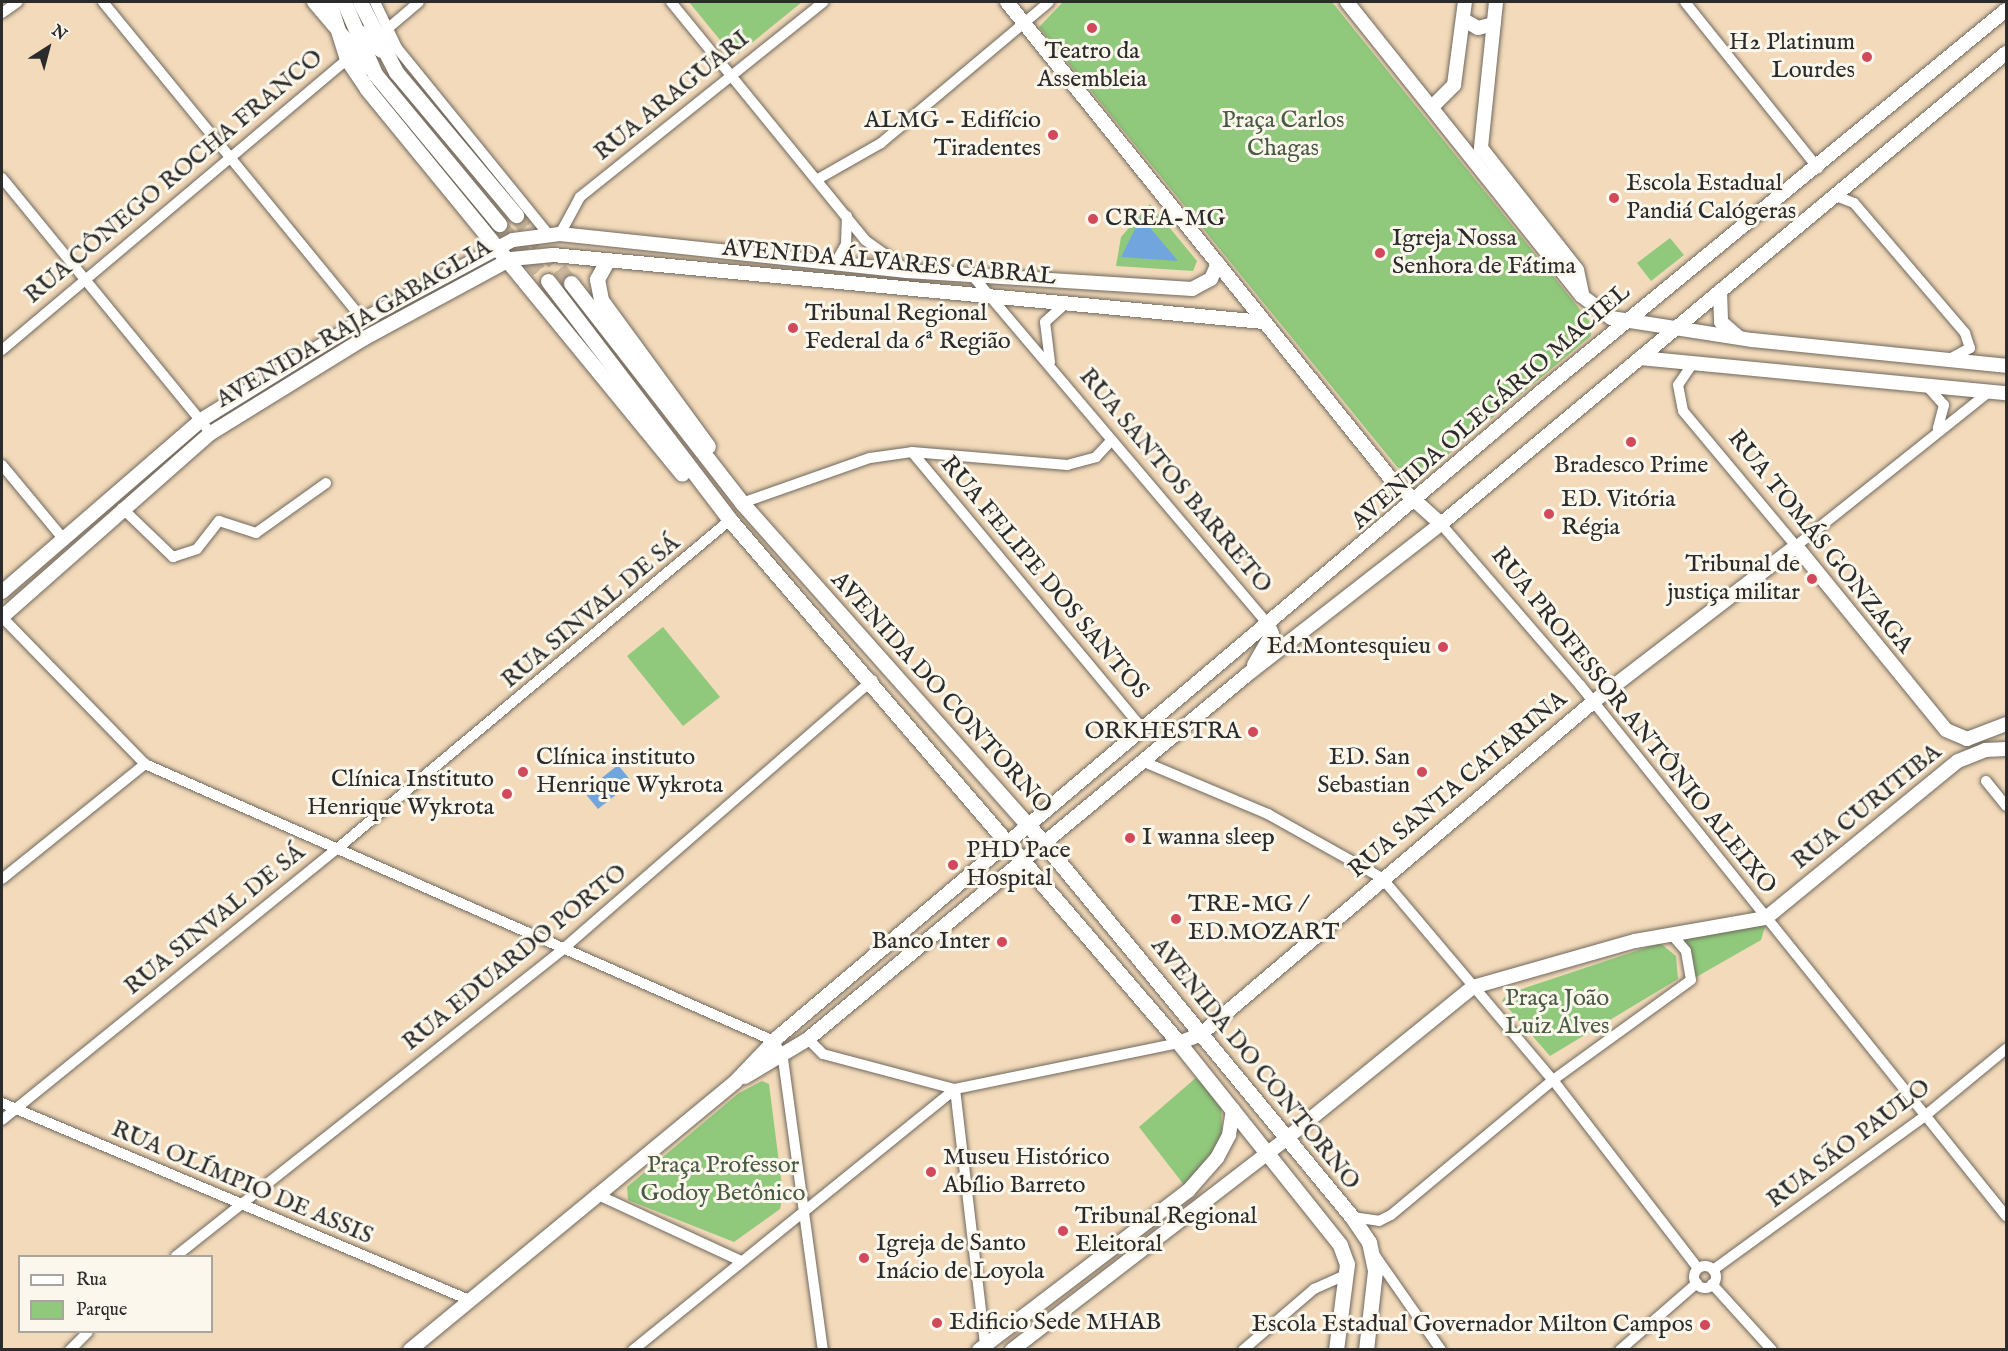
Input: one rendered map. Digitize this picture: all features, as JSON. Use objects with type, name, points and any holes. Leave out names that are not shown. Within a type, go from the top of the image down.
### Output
[{"type":"main road","points":[[314,2],[500,224]]},
{"type":"main road","points":[[329,2],[347,59],[511,259],[675,466],[730,520]]},
{"type":"main road","points":[[344,2],[375,74]]},
{"type":"main road","points":[[360,2],[381,51]]},
{"type":"main road","name":"RUA PROFESSOR ANTÔNIO ALEIXO","points":[[1007,2],[1218,262],[1263,322],[1415,502],[1441,524]]},
{"type":"main road","points":[[1347,2],[1433,106],[1582,296],[1623,324],[2007,366]]},
{"type":"main road","points":[[1433,106],[1454,85],[1466,2]]},
{"type":"main road","points":[[1497,2],[1481,148],[1576,270],[1582,296]]},
{"type":"main road","name":"AVENIDA OLEGÁRIO MACIEL","points":[[735,1082],[774,1041],[1011,845],[1623,324],[1818,168],[2007,10]]},
{"type":"main road","points":[[1464,20],[1478,28],[1494,24]]},
{"type":"main road","points":[[362,33],[381,51],[516,215]]},
{"type":"main road","points":[[1462,37],[1492,41]]},
{"type":"main road","points":[[410,1350],[467,1299],[735,1082],[783,1059],[808,1039],[1248,674],[1441,524],[2007,53]]},
{"type":"main road","name":"AVENIDA ÁLVARES CABRAL","points":[[499,245],[554,234],[907,271],[1192,289],[1211,279],[1218,262]]},
{"type":"main road","name":"AVENIDA RAJA GABAGLIA","points":[[2,592],[61,536],[201,420],[363,320],[499,245]]},
{"type":"main road","name":"AVENIDA ÁLVARES CABRAL","points":[[511,259],[553,255],[723,272],[1069,301],[1263,322]]},
{"type":"main road","name":"AVENIDA RAJA GABAGLIA","points":[[2,617],[40,580],[211,433],[363,339],[511,259]]},
{"type":"main road","points":[[607,261],[597,279],[601,300],[694,423],[742,503]]},
{"type":"main road","points":[[723,272],[741,265],[808,270],[835,264]]},
{"type":"main road","name":"AVENIDA DO CONTORNO","points":[[548,281],[730,520],[872,680],[1179,1043],[1269,1152],[1340,1245],[1346,1275],[1336,1350]]},
{"type":"main road","name":"AVENIDA DO CONTORNO","points":[[571,283],[742,503],[1031,828],[1352,1217],[1371,1249],[1375,1280],[1366,1350]]},
{"type":"main road","points":[[1720,291],[1721,321],[1739,338]]},
{"type":"main road","points":[[1640,358],[1691,366],[2007,393]]},
{"type":"main road","points":[[40,580],[62,552],[61,536]]},
{"type":"main road","name":"RUA SANTA CATARINA","points":[[1179,1043],[1202,1034],[1382,878],[1593,702],[1796,546]]},
{"type":"main road","name":"RUA TOMÁS GONZAGA","points":[[1796,546],[1957,737]]},
{"type":"main road","points":[[1248,674],[1271,638],[1268,624]]},
{"type":"main road","points":[[2004,726],[2004,749]]},
{"type":"main road","name":"RUA CURITIBA","points":[[1957,737],[1979,738],[2004,726]]},
{"type":"main road","name":"RUA CURITIBA","points":[[1766,918],[1970,754],[2004,749]]},
{"type":"main road","points":[[1012,1350],[1287,1138],[1473,987],[1672,934],[1766,918]]},
{"type":"main road","points":[[982,1347],[1188,1191],[1217,1158],[1229,1135],[1233,1109]]},
{"type":"street","points":[[2,13],[18,2]]},
{"type":"street","points":[[103,2],[363,320]]},
{"type":"street","points":[[375,2],[386,30],[554,234]]},
{"type":"street","points":[[386,30],[420,2]]},
{"type":"street","points":[[671,2],[818,179],[865,240],[907,271]]},
{"type":"street","name":"RUA ARAGUARI","points":[[554,234],[580,197],[823,2]]},
{"type":"street","points":[[818,179],[881,143],[1049,2]]},
{"type":"street","points":[[1685,2],[1818,168]]},
{"type":"street","name":"RUA CÔNEGO ROCHA FRANCO","points":[[2,350],[87,280],[227,156],[347,59]]},
{"type":"street","points":[[2,178],[211,433]]},
{"type":"street","points":[[1836,196],[1854,204],[1965,333],[1970,348],[1964,355],[1943,359]]},
{"type":"street","points":[[835,264],[846,244],[847,216]]},
{"type":"street","name":"RUA SANTOS BARRETO","points":[[971,274],[991,294],[1268,624]]},
{"type":"street","name":"RUA SANTOS BARRETO","points":[[1051,365],[1045,322],[1069,301]]},
{"type":"street","name":"RUA TOMÁS GONZAGA","points":[[1691,366],[1678,385],[1683,411],[1796,546]]},
{"type":"street","points":[[1926,385],[1944,405],[1938,428]]},
{"type":"street","name":"RUA SANTA CATARINA","points":[[1796,546],[1938,428],[1989,392]]},
{"type":"street","points":[[742,503],[870,458],[912,452],[1067,465],[1096,457],[1112,440]]},
{"type":"street","name":"RUA FELIPE DOS SANTOS","points":[[912,452],[1144,730]]},
{"type":"street","points":[[2,465],[61,536]]},
{"type":"street","points":[[122,508],[173,557],[197,549],[219,521],[256,533],[326,483]]},
{"type":"street","name":"RUA SINVAL DE SÁ","points":[[2,1119],[338,848],[730,520]]},
{"type":"street","name":"RUA PROFESSOR ANTÔNIO ALEIXO","points":[[1441,524],[1593,702],[2007,1216]]},
{"type":"street","points":[[2,617],[145,764],[774,1041],[783,1059],[823,1350]]},
{"type":"street","name":"RUA EDUARDO PORTO","points":[[179,1255],[563,949],[872,680]]},
{"type":"street","points":[[1142,761],[1268,814],[1382,878],[1554,1080],[1698,1268],[1697,1284]]},
{"type":"street","points":[[2,879],[145,764]]},
{"type":"street","points":[[1986,781],[2007,806]]},
{"type":"street","points":[[1352,1217],[1379,1221],[1391,1215],[1554,1080],[1691,980],[1686,951],[1672,934]]},
{"type":"street","points":[[808,1039],[823,1054],[955,1089],[1179,1043]]},
{"type":"street","name":"RUA SÃO PAULO","points":[[1713,1270],[1926,1115],[2007,1048]]},
{"type":"street","points":[[633,1350],[803,1209],[955,1089]]},
{"type":"street","points":[[955,1089],[982,1347]]},
{"type":"street","name":"RUA OLÍMPIO DE ASSIS","points":[[2,1103],[240,1207],[467,1299]]},
{"type":"street","points":[[596,1194],[741,1261]]},
{"type":"street","points":[[1371,1249],[1441,1350]]},
{"type":"street","points":[[1698,1268],[1713,1270],[1712,1284],[1772,1350]]},
{"type":"street","points":[[1243,1350],[1314,1289],[1346,1275]]},
{"type":"street","points":[[1620,1350],[1697,1284],[1712,1284]]},
{"type":"street","points":[[70,1350],[87,1333]]},
{"type":"green space","points":[[689,2],[802,2],[738,54],[729,51]]},
{"type":"green space","name":"Praça Carlos Chagas","points":[[1063,2],[1332,2],[1590,322],[1591,336],[1433,467],[1398,468],[1039,27]]},
{"type":"green space","points":[[1150,204],[1197,261],[1193,271],[1116,266],[1121,237]]},
{"type":"green space","points":[[1670,238],[1684,255],[1651,281],[1637,263]]},
{"type":"green space","points":[[663,627],[720,697],[683,726],[627,656]]},
{"type":"green space","points":[[1767,920],[1761,940],[1691,980],[1676,938]]},
{"type":"green space","name":"Praça João Luiz Alves","points":[[1660,943],[1676,956],[1678,979],[1550,1056],[1502,1001],[1507,994]]},
{"type":"green space","points":[[1198,1076],[1221,1103],[1222,1132],[1214,1155],[1188,1190],[1139,1127]]},
{"type":"green space","name":"Praça Professor Godoy Betônico","points":[[762,1081],[769,1084],[783,1194],[780,1209],[734,1242],[628,1200],[627,1187],[739,1093]]},
{"type":"water","points":[[1141,217],[1178,261],[1121,257]]},
{"type":"water","points":[[618,765],[632,782],[598,809],[584,792]]},
{"type":"tunnel","points":[[516,215],[571,283]]},
{"type":"tunnel","points":[[499,224],[548,281]]},
{"type":"place","name":"Teatro da Assembleia","points":[[1092,28]]},
{"type":"place","name":"H2 Platinum Lourdes","points":[[1867,57]]},
{"type":"place","name":"ALMG - Edifício Tiradentes","points":[[1053,135]]},
{"type":"place","name":"Escola Estadual Pandiá Calógeras","points":[[1614,198]]},
{"type":"place","name":"CREA-MG","points":[[1093,219]]},
{"type":"place","name":"Igreja Nossa Senhora de Fátima","points":[[1380,253]]},
{"type":"place","name":"Tribunal Regional Federal da 6ª Região","points":[[793,328]]},
{"type":"place","name":"Bradesco Prime","points":[[1631,442]]},
{"type":"place","name":"ED. Vitória Régia","points":[[1549,514]]},
{"type":"place","name":"Tribunal de justiça militar","points":[[1812,579]]},
{"type":"place","name":"Ed.Montesquieu","points":[[1443,647]]},
{"type":"place","name":"ORKHESTRA","points":[[1253,732]]},
{"type":"place","name":"Clínica instituto Henrique Wykrota","points":[[523,772]]},
{"type":"place","name":"ED. San Sebastian","points":[[1422,772]]},
{"type":"place","name":"Clínica Instituto Henrique Wykrota","points":[[507,794]]},
{"type":"place","name":"I wanna sleep","points":[[1130,838]]},
{"type":"place","name":"PHD Pace Hospital","points":[[953,865]]},
{"type":"place","name":"TRE-MG / ED.MOZART","points":[[1176,919]]},
{"type":"place","name":"Banco Inter","points":[[1002,942]]},
{"type":"place","name":"Museu Histórico Abílio Barreto","points":[[931,1172]]},
{"type":"place","name":"Tribunal Regional Eleitoral","points":[[1063,1231]]},
{"type":"place","name":"Igreja de Santo Inácio de Loyola","points":[[864,1258]]},
{"type":"place","name":"Edificio Sede MHAB","points":[[937,1323]]},
{"type":"place","name":"Escola Estadual Governador Milton Campos","points":[[1705,1325]]}]
